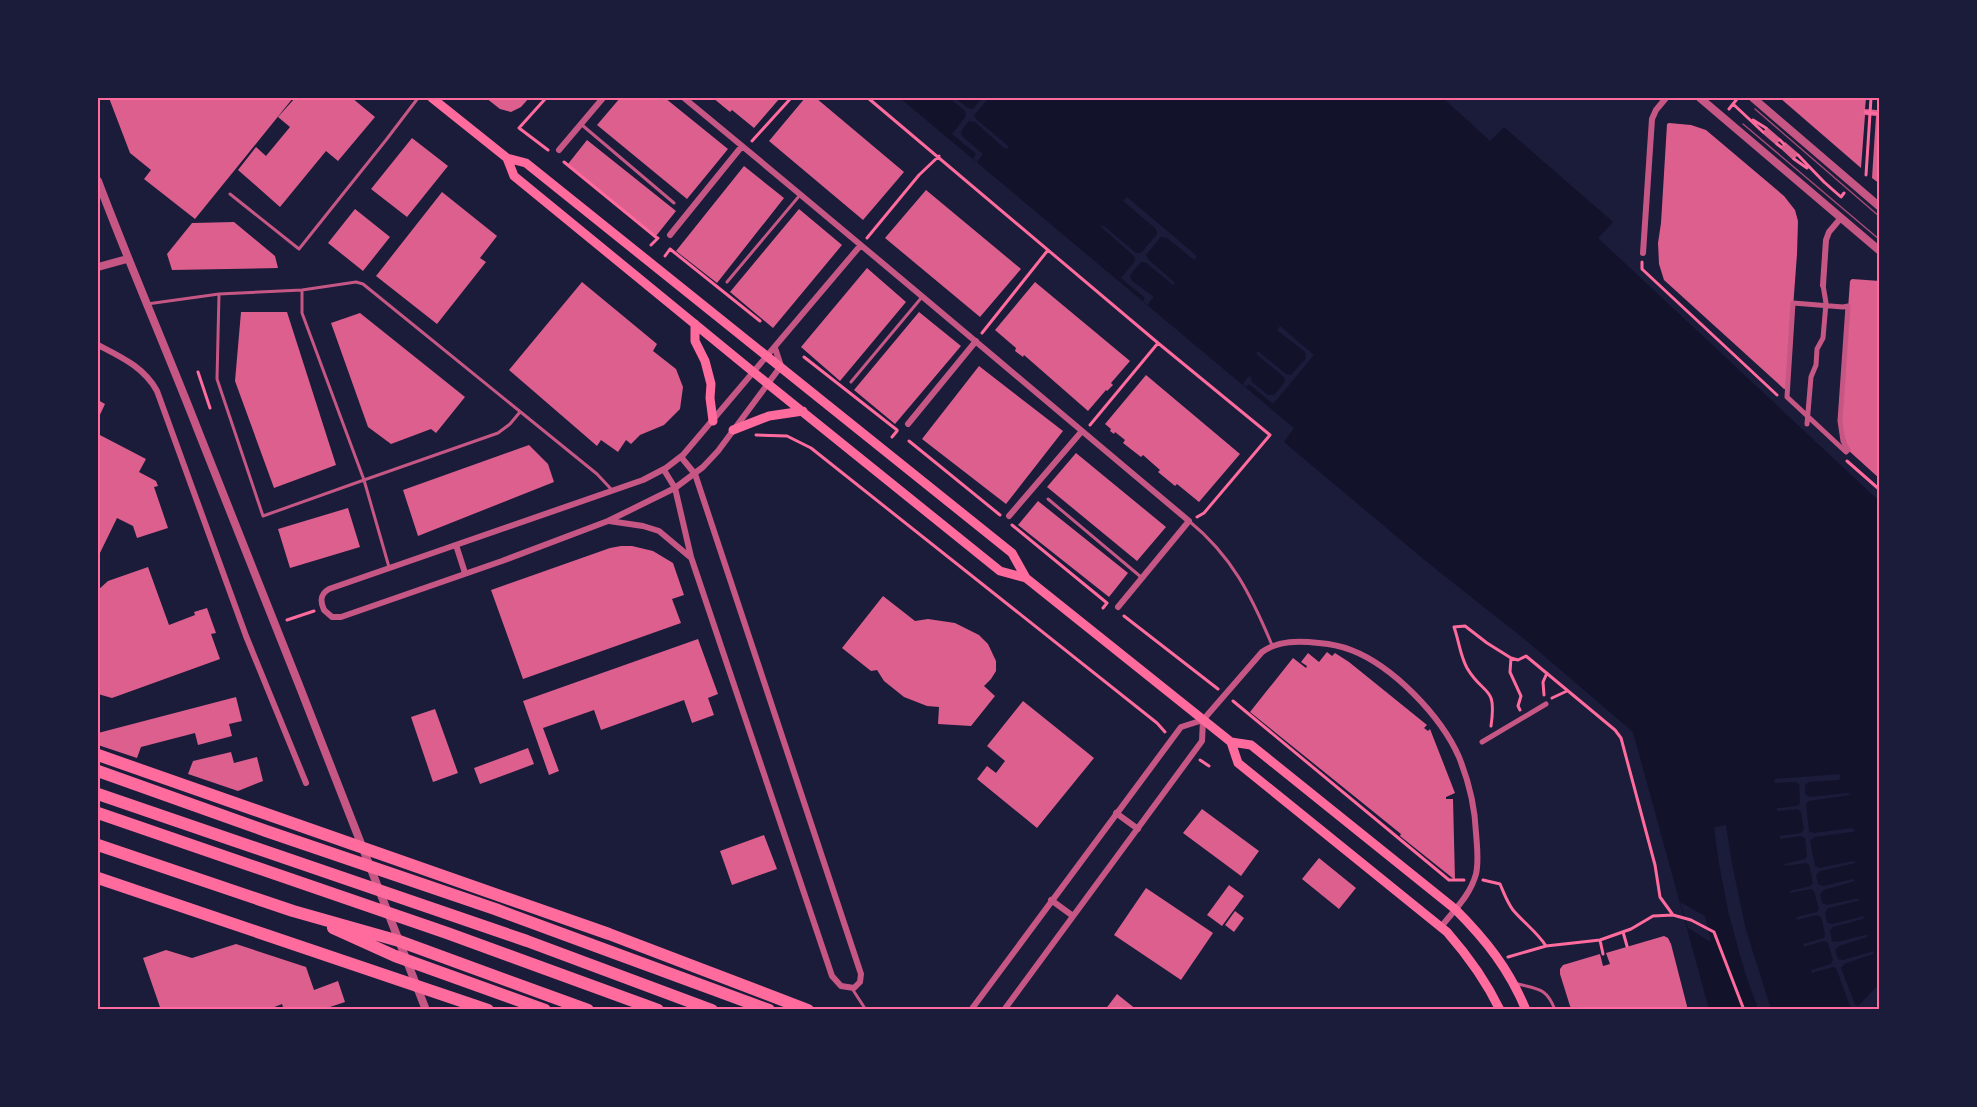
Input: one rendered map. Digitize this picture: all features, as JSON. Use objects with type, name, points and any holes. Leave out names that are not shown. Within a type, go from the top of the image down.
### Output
[{"type":"highway","points":[[98,755],[546,911],[808,1010]]},
{"type":"highway","points":[[98,771],[495,909],[769,1010]]},
{"type":"highway","points":[[98,794],[528,941],[712,1010]]},
{"type":"highway","points":[[98,813],[447,933],[658,1010]]},
{"type":"highway","points":[[98,845],[293,910],[399,941],[588,1010]]},
{"type":"highway","points":[[98,878],[488,1010]]},
{"type":"highway","points":[[293,910],[395,956],[545,1010]]},
{"type":"main road","points":[[432,98],[507,158],[526,163],[781,366],[1012,553],[1026,578],[1203,720],[1231,742],[1251,745],[1455,909],[1500,960],[1515,984],[1526,1010]]},
{"type":"main road","points":[[507,158],[514,176],[753,372],[1000,571],[1026,578]]},
{"type":"main road","points":[[695,324],[695,341],[705,361],[711,384],[713,421]]},
{"type":"main road","points":[[737,429],[769,417],[803,411]]},
{"type":"main road","points":[[1231,742],[1238,763],[1441,927],[1475,967],[1500,1010]]},
{"type":"street","points":[[558,150],[603,98]]},
{"type":"street","points":[[684,98],[1189,521],[1118,607]]},
{"type":"street","points":[[1643,253],[1652,118],[1666,98]]},
{"type":"street","points":[[1700,98],[1712,101],[1840,219],[1880,251]]},
{"type":"street","points":[[1753,98],[1880,207]]},
{"type":"street","points":[[670,236],[742,146]]},
{"type":"street","points":[[98,181],[426,1010]]},
{"type":"street","points":[[1807,424],[1810,377],[1816,365],[1817,349],[1823,338],[1826,240],[1829,232],[1840,219]]},
{"type":"street","points":[[775,348],[781,366],[737,429],[710,460],[675,488],[608,521],[341,617],[332,617],[324,610],[321,600],[327,590],[643,480],[663,470],[681,457],[713,421],[860,246]]},
{"type":"street","points":[[98,267],[127,259]]},
{"type":"street","points":[[1793,303],[1825,306],[1843,308],[1848,306],[1840,421],[1843,441],[1848,450],[1846,452],[1787,397],[1793,303]]},
{"type":"street","points":[[908,424],[976,341]]},
{"type":"street","points":[[98,345],[138,368],[147,376],[157,392],[246,636],[306,783]]},
{"type":"street","points":[[1009,516],[1082,431]]},
{"type":"street","points":[[663,470],[675,488],[691,557],[831,975],[841,986],[852,988],[859,985],[861,974],[695,474],[681,457]]},
{"type":"street","points":[[608,521],[659,531],[691,557]]},
{"type":"street","points":[[456,545],[465,573]]},
{"type":"street","points":[[971,1010],[1182,725],[1203,720],[1262,652],[1272,645],[1311,642],[1352,650],[1397,678],[1431,713],[1458,756],[1471,793],[1477,837],[1477,867],[1469,892],[1441,927]]},
{"type":"street","points":[[1482,742],[1546,703]]},
{"type":"street","points":[[1004,1010],[1202,741],[1203,720]]},
{"type":"street","points":[[1116,813],[1138,829]]},
{"type":"street","points":[[1051,900],[1073,916]]},
{"type":"lane","points":[[230,194],[299,249],[418,98]]},
{"type":"lane","points":[[581,124],[674,203]]},
{"type":"lane","points":[[727,282],[801,195]]},
{"type":"lane","points":[[146,304],[219,294],[302,290],[356,282],[363,284],[597,474],[612,491]]},
{"type":"lane","points":[[302,290],[302,313],[364,480],[390,569]]},
{"type":"lane","points":[[219,294],[217,380],[263,516],[498,433],[506,428],[520,411]]},
{"type":"lane","points":[[851,382],[923,296]]},
{"type":"lane","points":[[1048,499],[1142,578]]},
{"type":"lane","points":[[1189,521],[1213,542],[1233,567],[1250,596],[1272,645]]},
{"type":"lane","points":[[1515,984],[1542,990],[1550,996],[1555,1010]]},
{"type":"lane","points":[[852,988],[866,1010]]},
{"type":"path","points":[[546,98],[519,128],[548,150]]},
{"type":"path","points":[[742,146],[753,141],[791,98]]},
{"type":"path","points":[[868,98],[1270,435],[1200,515]]},
{"type":"path","points":[[1866,176],[1868,113],[1871,98]]},
{"type":"path","points":[[1727,111],[1737,99]]},
{"type":"path","points":[[1733,104],[1763,132]]},
{"type":"path","points":[[1868,113],[1880,114]]},
{"type":"path","points":[[1751,119],[1766,128]]},
{"type":"path","points":[[860,246],[919,175],[939,156]]},
{"type":"path","points":[[1796,157],[1806,162],[1823,183],[1841,197],[1844,193]]},
{"type":"path","points":[[564,162],[657,238],[651,245]]},
{"type":"path","points":[[665,256],[670,249],[760,321]]},
{"type":"path","points":[[976,341],[1048,250]]},
{"type":"path","points":[[1643,253],[1641,269],[1784,402]]},
{"type":"path","points":[[1082,431],[1092,424],[1158,343]]},
{"type":"path","points":[[804,357],[897,430],[892,437]]},
{"type":"path","points":[[198,372],[210,408]]},
{"type":"path","points":[[737,429],[746,434],[787,436],[811,448],[1157,723],[1171,740]]},
{"type":"path","points":[[904,447],[909,441]]},
{"type":"path","points":[[1103,608],[1107,603]]},
{"type":"path","points":[[1118,607],[1116,610],[1225,694],[1449,880],[1474,879],[1500,884],[1510,906],[1546,946]]},
{"type":"path","points":[[1492,736],[1490,730],[1492,700],[1486,689],[1474,679],[1464,661],[1454,627],[1465,626],[1511,658],[1518,660],[1526,656],[1615,730],[1621,738],[1660,897],[1673,915]]},
{"type":"path","points":[[1511,658],[1510,672],[1521,696],[1518,706],[1523,718]]},
{"type":"path","points":[[1546,703],[1543,682],[1547,673]]},
{"type":"path","points":[[1192,755],[1209,766]]},
{"type":"path","points":[[1500,960],[1546,946],[1600,940],[1623,932],[1653,916],[1673,915],[1691,920],[1714,932],[1744,1010]]},
{"type":"path","points":[[1623,932],[1627,946]]},
{"type":"path","points":[[1600,940],[1603,954]]},
{"type":"shaded area","points":[[900,98],[1443,98],[1490,141],[1504,127],[1613,222],[1598,238],[1879,501],[1879,1009],[1709,1009],[1633,732],[1528,642],[1427,562],[1284,442],[1294,428]]},
{"type":"pier","points":[[949,98],[955,98],[973,109],[982,98],[989,98],[974,115],[1009,149],[1004,148],[975,122],[969,121],[961,131],[962,136],[983,154],[977,162],[973,159],[976,154],[952,134],[966,116],[965,111]]},
{"type":"pier","points":[[1127,197],[1197,256],[1194,260],[1167,238],[1161,237],[1146,255],[1175,285],[1146,263],[1141,262],[1130,275],[1131,280],[1154,297],[1147,305],[1143,301],[1145,298],[1121,278],[1135,261],[1134,256],[1100,226],[1104,226],[1136,253],[1141,253],[1157,234],[1156,229],[1123,201]]},
{"type":"pier","points":[[1280,326],[1314,355],[1273,404],[1249,384],[1246,387],[1243,384],[1249,376],[1251,381],[1268,395],[1274,395],[1285,382],[1284,377],[1256,354],[1258,351],[1286,374],[1291,375],[1306,358],[1305,352],[1277,330]]},
{"type":"pier","points":[[1839,774],[1841,776],[1839,780],[1809,782],[1805,785],[1805,794],[1809,797],[1848,793],[1850,795],[1809,801],[1806,804],[1809,831],[1814,833],[1852,828],[1855,830],[1814,837],[1810,841],[1815,866],[1819,868],[1853,861],[1856,863],[1820,871],[1816,875],[1818,884],[1823,886],[1853,879],[1855,881],[1824,890],[1820,894],[1822,903],[1827,905],[1859,898],[1858,901],[1828,908],[1825,913],[1827,922],[1832,924],[1864,916],[1863,919],[1833,927],[1830,931],[1832,941],[1837,942],[1869,934],[1867,937],[1839,946],[1835,950],[1838,959],[1843,960],[1874,951],[1873,954],[1844,964],[1841,968],[1855,1004],[1858,1006],[1879,984],[1879,1007],[1872,1009],[1851,1009],[1836,968],[1812,973],[1811,970],[1831,964],[1833,960],[1828,943],[1824,941],[1804,947],[1803,944],[1824,938],[1821,917],[1817,915],[1797,920],[1796,917],[1817,912],[1819,909],[1814,891],[1811,889],[1790,893],[1790,891],[1810,886],[1813,883],[1809,865],[1806,863],[1785,866],[1784,864],[1805,859],[1807,856],[1805,838],[1801,836],[1780,839],[1780,836],[1801,833],[1804,829],[1801,812],[1798,809],[1777,811],[1777,808],[1798,806],[1800,803],[1799,784],[1795,782],[1775,783],[1774,779]]},
{"type":"pier","points":[[1726,825],[1746,930],[1771,1009],[1758,1009],[1745,973],[1729,915],[1714,827]]},
{"type":"pier","points":[[1680,902],[1705,916],[1711,942],[1688,928]]},
{"type":"building","points":[[109,98],[293,98],[195,219],[144,179],[151,170],[130,153]]},
{"type":"building","points":[[295,98],[352,98],[375,117],[338,161],[326,151],[280,207],[238,170],[256,147],[266,156],[290,127],[278,117]]},
{"type":"building","points":[[486,98],[529,98],[521,107],[511,112],[500,109]]},
{"type":"building","points":[[620,98],[665,98],[728,149],[687,199],[597,125]]},
{"type":"building","points":[[713,98],[780,98],[754,128]]},
{"type":"building","points":[[805,98],[816,98],[904,172],[863,220],[769,141]]},
{"type":"building","points":[[1780,98],[1866,98],[1865,109],[1877,110],[1878,98],[1880,98],[1880,184],[1872,178],[1876,116],[1865,115],[1861,168]]},
{"type":"building","points":[[1667,124],[1691,125],[1706,130],[1784,196],[1795,210],[1798,221],[1797,254],[1787,389],[1784,389],[1664,280],[1659,264],[1658,243]]},
{"type":"building","points":[[1767,127],[1781,139],[1776,145],[1762,133]]},
{"type":"building","points":[[412,138],[448,166],[407,217],[371,189]]},
{"type":"building","points":[[587,140],[676,211],[656,236],[568,164]]},
{"type":"building","points":[[1785,142],[1799,154],[1793,160],[1780,148]]},
{"type":"building","points":[[744,166],[784,198],[717,283],[676,251]]},
{"type":"building","points":[[926,190],[1021,269],[980,317],[885,238]]},
{"type":"building","points":[[442,192],[497,236],[480,258],[486,262],[437,324],[376,276]]},
{"type":"building","points":[[355,209],[390,237],[363,271],[328,243]]},
{"type":"building","points":[[799,209],[842,245],[773,328],[730,292]]},
{"type":"building","points":[[234,222],[275,256],[278,268],[172,270],[167,254],[192,223]]},
{"type":"building","points":[[867,268],[906,302],[840,381],[801,347]]},
{"type":"building","points":[[1852,279],[1880,281],[1880,479],[1848,450],[1840,421],[1850,281]]},
{"type":"building","points":[[582,282],[657,344],[653,351],[676,369],[683,387],[680,409],[664,425],[640,435],[631,444],[626,440],[618,452],[601,440],[597,446],[509,370]]},
{"type":"building","points":[[1035,282],[1130,361],[1111,383],[1113,385],[1088,411],[1024,355],[1023,357],[1015,351],[1016,348],[995,330]]},
{"type":"building","points":[[241,312],[287,312],[336,465],[274,488],[235,381]]},
{"type":"building","points":[[919,312],[961,346],[895,424],[854,390]]},
{"type":"building","points":[[360,313],[465,397],[436,433],[431,429],[391,444],[368,427],[331,323]]},
{"type":"building","points":[[979,366],[1063,431],[1006,504],[922,439]]},
{"type":"building","points":[[1146,375],[1240,454],[1199,502],[1158,472],[1160,470],[1143,455],[1141,457],[1123,443],[1125,440],[1110,431],[1111,429],[1105,424]]},
{"type":"building","points":[[98,400],[105,404],[98,419]]},
{"type":"building","points":[[98,434],[146,459],[139,472],[156,481],[158,486],[154,487],[168,528],[137,538],[133,526],[117,518],[98,557]]},
{"type":"building","points":[[529,445],[548,464],[554,482],[418,536],[403,490]]},
{"type":"building","points":[[1076,453],[1166,527],[1137,561],[1047,487]]},
{"type":"building","points":[[1038,501],[1128,573],[1109,597],[1018,525]]},
{"type":"building","points":[[348,508],[360,547],[290,568],[278,529]]},
{"type":"building","points":[[621,546],[653,551],[673,563],[684,595],[672,599],[681,623],[523,679],[491,590]]},
{"type":"building","points":[[148,567],[169,625],[207,608],[216,633],[211,634],[220,659],[112,698],[98,694],[98,590],[108,581]]},
{"type":"building","points":[[883,596],[915,621],[928,619],[955,623],[979,635],[988,644],[996,661],[996,671],[984,686],[995,696],[971,726],[938,724],[939,707],[927,706],[904,697],[884,681],[877,670],[871,671],[842,648]]},
{"type":"building","points":[[698,639],[718,694],[708,698],[714,715],[692,723],[684,700],[601,730],[594,710],[543,728],[559,771],[549,775],[523,701]]},
{"type":"building","points":[[1327,652],[1332,656],[1335,653],[1349,662],[1427,725],[1424,728],[1428,731],[1430,729],[1455,793],[1446,799],[1453,799],[1455,880],[1250,712],[1293,658],[1306,668],[1307,666],[1301,662],[1308,653],[1319,662]]},
{"type":"building","points":[[236,697],[242,721],[229,724],[232,736],[198,745],[195,733],[141,747],[137,758],[98,745],[98,733]]},
{"type":"building","points":[[1023,701],[1094,758],[1037,828],[977,779],[987,766],[996,773],[1005,761],[987,746]]},
{"type":"building","points":[[435,709],[458,773],[433,782],[411,717]]},
{"type":"building","points":[[528,748],[534,764],[480,784],[474,768]]},
{"type":"building","points":[[231,752],[234,763],[257,757],[263,781],[238,791],[188,774],[193,761]]},
{"type":"building","points":[[1202,809],[1259,851],[1241,876],[1183,833]]},
{"type":"building","points":[[764,835],[777,869],[732,885],[720,851]]},
{"type":"building","points":[[1319,858],[1356,888],[1339,909],[1302,879]]},
{"type":"building","points":[[1229,885],[1244,896],[1222,926],[1207,915]]},
{"type":"building","points":[[1146,888],[1213,933],[1181,980],[1114,935]]},
{"type":"building","points":[[1235,911],[1244,918],[1234,932],[1225,925]]},
{"type":"building","points":[[1664,936],[1671,944],[1688,1010],[1573,1010],[1560,974],[1563,965],[1600,954],[1603,966],[1610,964],[1606,953]]},
{"type":"building","points":[[236,944],[306,967],[314,990],[338,981],[345,1002],[321,1010],[284,1010],[282,1004],[267,1010],[161,1010],[143,958],[166,950],[192,958]]},
{"type":"building","points":[[1117,994],[1137,1010],[1105,1010]]},
{"type":"tram line","points":[[1755,109],[1880,217]]},
{"type":"tram line","points":[[1743,124],[1880,240]]}]
